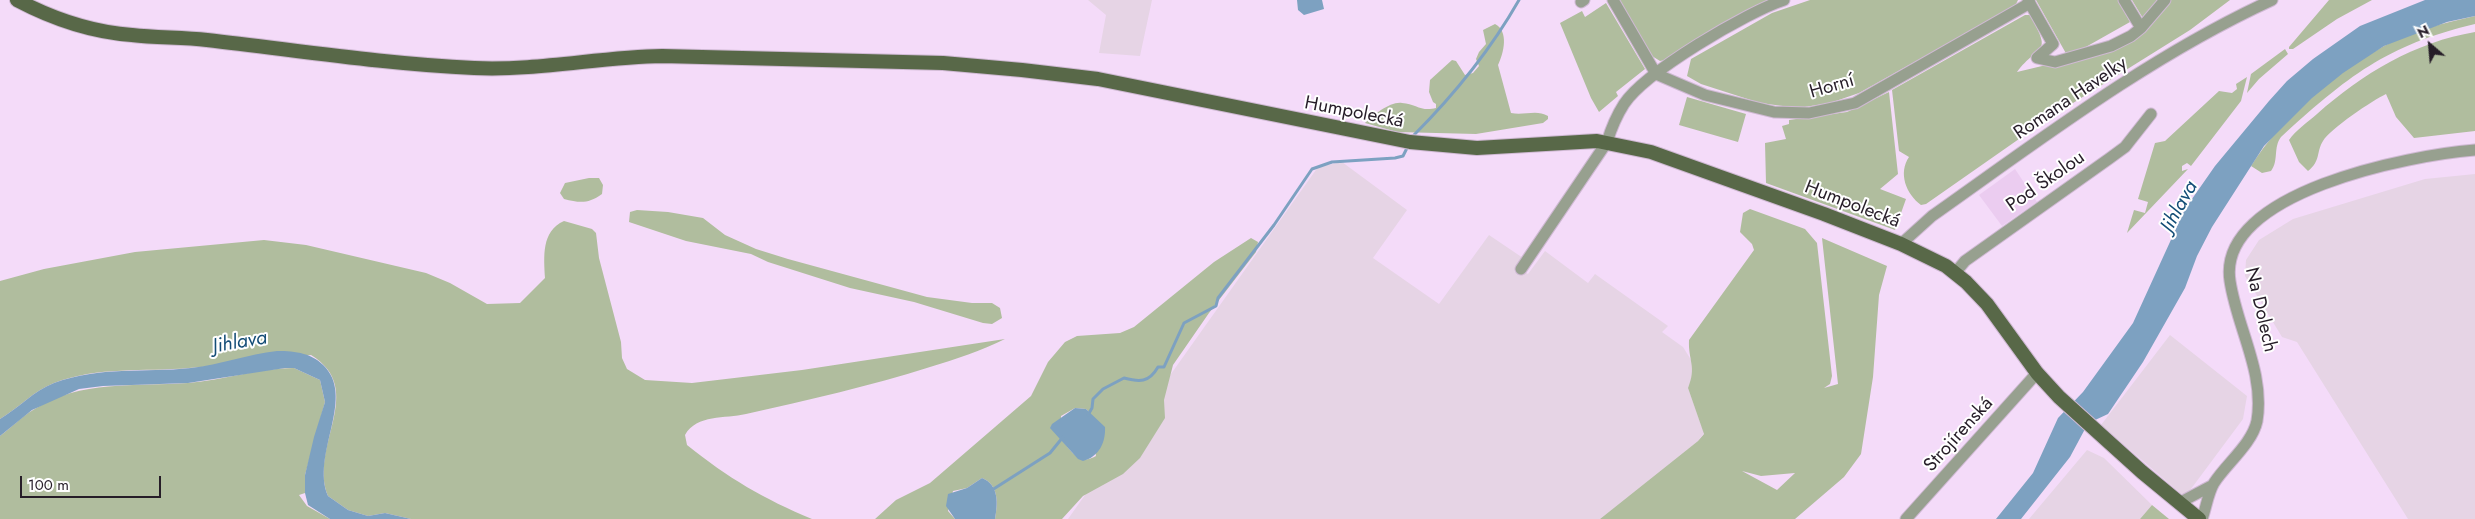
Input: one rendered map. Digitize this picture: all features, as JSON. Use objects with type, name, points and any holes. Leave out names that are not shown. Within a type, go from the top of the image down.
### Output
[{"type":"main road","name":"Humpolecká","points":[[17,0],[60,20],[101,32],[206,40],[340,58],[474,68],[530,66],[625,57],[662,56],[943,63],[1098,79],[1323,126],[1438,146],[1477,148],[1564,142],[1607,142],[1672,158],[1901,244],[1936,261],[1955,273],[1986,304],[2037,373]]},
{"type":"main road","name":"Na Dolech","points":[[2037,373],[2059,397],[2107,441],[2178,503],[2200,519]]},
{"type":"street","points":[[1613,0],[1656,74]]},
{"type":"street","points":[[1521,269],[1607,142],[1624,103],[1656,74],[1717,34],[1764,8],[1783,0]]},
{"type":"street","points":[[2029,1],[2053,44],[2037,58],[2055,62],[2111,46],[2131,36],[2141,28],[2165,0]]},
{"type":"street","name":"Romana Havelky","points":[[1901,244],[1932,216],[2136,75],[2199,38],[2272,0]]},
{"type":"street","name":"Horní","points":[[1656,74],[1705,95],[1774,112],[1809,113],[1855,102],[2029,1]]},
{"type":"street","points":[[2126,3],[2141,28]]},
{"type":"street","name":"Pod Školou","points":[[1955,273],[1965,261],[2125,146],[2151,114]]},
{"type":"street","name":"Na Dolech","points":[[2200,519],[2213,485],[2251,434],[2256,423],[2258,408],[2256,379],[2249,345],[2230,281],[2230,257],[2235,243],[2242,234],[2273,208],[2310,189],[2420,158],[2475,150]]},
{"type":"street","name":"Strojírenská","points":[[1906,519],[2037,373]]},
{"type":"street","name":"Na Dolech","points":[[2178,503],[2213,485]]},
{"type":"shaded area","points":[[1088,0],[1152,0],[1140,56],[1099,53],[1106,15]]},
{"type":"shaded area","points":[[1342,162],[1407,210],[1373,258],[1439,304],[1489,235],[1523,258],[1516,266],[1528,274],[1545,251],[1588,283],[1595,274],[1668,326],[1662,332],[1683,347],[1693,363],[1694,374],[1688,388],[1704,433],[1698,441],[1600,519],[1068,519],[1318,167]]},
{"type":"shaded area","points":[[2015,169],[2037,202],[2002,226],[1979,195]]},
{"type":"shaded area","points":[[2475,174],[2475,519],[2408,519],[2297,342],[2282,337],[2245,276],[2246,260],[2259,240],[2293,219],[2425,179]]},
{"type":"shaded area","points":[[2170,335],[2247,396],[2243,419],[2185,497],[2101,425]]},
{"type":"shaded area","points":[[2087,450],[2104,458],[2152,505],[2140,519],[2029,519]]},
{"type":"green space","points":[[1619,0],[1768,0],[1665,60],[1660,61],[1652,56]]},
{"type":"green space","points":[[1810,0],[2018,0],[2015,6],[1859,93],[1830,103],[1798,108],[1760,103],[1701,84],[1687,76],[1691,59],[1772,13]]},
{"type":"green space","points":[[2036,0],[2118,0],[2130,22],[2068,57]]},
{"type":"green space","points":[[2132,0],[2161,0],[2144,20]]},
{"type":"green space","points":[[2170,0],[2230,0],[2190,30],[2049,118],[1926,204],[1921,205],[1911,195],[1904,176],[1904,170],[1909,157],[1899,151],[1892,90],[2025,15],[2030,15],[2042,43],[2037,52],[2017,72],[2088,55],[2116,45]]},
{"type":"green space","points":[[2329,0],[2372,0],[2337,19],[2293,49],[2289,49],[2289,47]]},
{"type":"green space","points":[[1606,3],[1645,69],[1616,92],[1618,96],[1599,112],[1591,98],[1560,23],[1582,11],[1585,17]]},
{"type":"green space","points":[[2475,16],[2475,24],[2416,42],[2392,53],[2348,80],[2281,137],[2277,145],[2275,163],[2271,171],[2262,173],[2251,166],[2293,114],[2328,83],[2365,57],[2406,36]]},
{"type":"green space","points":[[1495,24],[1499,27],[1504,37],[1502,55],[1498,65],[1511,113],[1534,113],[1548,116],[1548,119],[1543,123],[1476,134],[1397,132],[1365,123],[1382,109],[1393,104],[1407,104],[1426,109],[1436,108],[1436,104],[1433,102],[1429,92],[1430,80],[1452,60],[1456,61],[1465,75],[1473,73],[1479,66],[1476,59],[1479,52],[1486,44],[1483,30]]},
{"type":"green space","points":[[2475,32],[2475,131],[2414,138],[2396,117],[2386,94],[2352,115],[2334,129],[2323,141],[2315,164],[2308,171],[2299,162],[2289,140],[2302,126],[2334,99],[2371,73],[2411,52],[2431,43]]},
{"type":"green space","points":[[2285,49],[2288,54],[2259,79],[2247,93],[2251,74]]},
{"type":"green space","points":[[2247,77],[2241,101],[2191,166],[2187,163],[2182,166],[2182,171],[2188,169],[2127,233],[2134,210],[2145,213],[2148,202],[2138,199],[2155,143],[2165,141],[2219,91],[2232,93],[2237,89],[2236,84]]},
{"type":"green space","points":[[1889,92],[1898,174],[1880,189],[1906,199],[1895,230],[1766,183],[1765,143],[1786,139],[1782,126],[1789,124],[1789,120],[1847,112]]},
{"type":"green space","points":[[1687,97],[1746,114],[1738,142],[1679,125]]},
{"type":"green space","points":[[599,178],[603,185],[602,194],[584,202],[564,199],[560,193],[565,183]]},
{"type":"green space","points":[[1750,209],[1805,229],[1817,243],[1832,376],[1830,384],[1824,388],[1838,384],[1822,238],[1887,266],[1879,295],[1873,377],[1861,454],[1844,477],[1795,519],[1600,519],[1698,441],[1704,434],[1688,388],[1692,374],[1689,340],[1754,250],[1752,244],[1740,232],[1743,213]],"holes":[[[1742,471],[1761,476],[1795,473],[1777,490]]]},
{"type":"green space","points":[[637,210],[668,212],[703,218],[725,235],[756,249],[927,297],[972,303],[992,303],[1000,308],[1002,318],[992,324],[983,323],[914,302],[850,288],[768,262],[751,254],[686,241],[629,222],[630,212]]},
{"type":"green space","points":[[564,221],[592,229],[596,233],[599,258],[621,342],[622,358],[627,369],[645,380],[692,383],[802,370],[1005,339],[959,358],[885,380],[746,414],[704,420],[690,428],[685,435],[687,445],[732,478],[778,504],[812,519],[411,519],[385,513],[368,516],[348,510],[328,496],[324,477],[325,458],[336,402],[335,385],[327,369],[311,355],[204,367],[87,374],[46,386],[0,419],[0,281],[44,269],[135,252],[264,240],[306,245],[426,273],[450,283],[487,304],[520,303],[545,278],[545,253],[548,238],[551,231]]},
{"type":"green space","points":[[1251,238],[1258,242],[1256,252],[1209,313],[1173,365],[1164,400],[1165,418],[1140,458],[1123,474],[1083,496],[1062,519],[995,519],[996,495],[992,485],[982,478],[967,488],[953,491],[948,511],[955,519],[875,519],[896,500],[930,483],[1031,396],[1048,362],[1065,342],[1077,336],[1120,333],[1134,327],[1214,262]],"holes":[[[1075,408],[1086,409],[1090,413],[1096,456],[1090,459],[1076,456],[1061,439],[1061,416]]]},
{"type":"green space","points":[[294,368],[320,380],[325,402],[305,475],[305,493],[299,495],[307,506],[330,519],[0,519],[0,436],[29,413],[51,400],[70,393],[109,386],[188,383],[267,370]]},
{"type":"green space","points":[[2152,505],[2169,519],[2140,519]]},
{"type":"water","points":[[1297,0],[1322,0],[1324,9],[1304,15],[1298,10]]},
{"type":"water","points":[[2425,0],[2475,0],[2475,16],[2447,22],[2384,46],[2343,73],[2312,98],[2264,146],[2212,227],[2197,256],[2185,288],[2143,362],[2108,414],[2093,421],[2085,429],[2070,457],[2021,519],[1996,519],[2033,473],[2058,418],[2083,392],[2133,323],[2185,209],[2215,166],[2287,81],[2313,59],[2360,26]]},
{"type":"water","points":[[277,351],[297,352],[316,359],[326,368],[333,381],[336,396],[324,463],[324,480],[328,496],[348,510],[368,516],[385,513],[411,519],[330,519],[308,505],[305,493],[305,475],[325,402],[320,380],[294,368],[188,383],[103,386],[79,389],[32,410],[0,436],[0,419],[39,390],[54,383],[88,374],[105,372],[202,367],[255,354]]},
{"type":"water","points":[[1075,408],[1086,409],[1105,427],[1103,443],[1100,448],[1093,456],[1083,461],[1078,459],[1050,428],[1052,424]]},
{"type":"water","points":[[982,478],[992,485],[996,495],[995,519],[955,519],[946,506],[948,494],[967,488]]},
{"type":"waterway","points":[[1413,136],[1443,105],[1484,55],[1519,0]]},
{"type":"waterway","points":[[1088,415],[1092,408],[1093,399],[1103,389],[1124,378],[1134,380],[1147,379],[1158,367],[1164,367],[1184,323],[1216,306],[1218,298],[1274,225],[1312,169],[1332,162],[1395,158],[1403,156],[1407,148]]},
{"type":"waterway","points":[[992,490],[1050,453],[1063,437]]},
{"type":"water label","name":"Jihlava","points":[[2180,207]]},
{"type":"water label","name":"Jihlava","points":[[240,343]]}]
